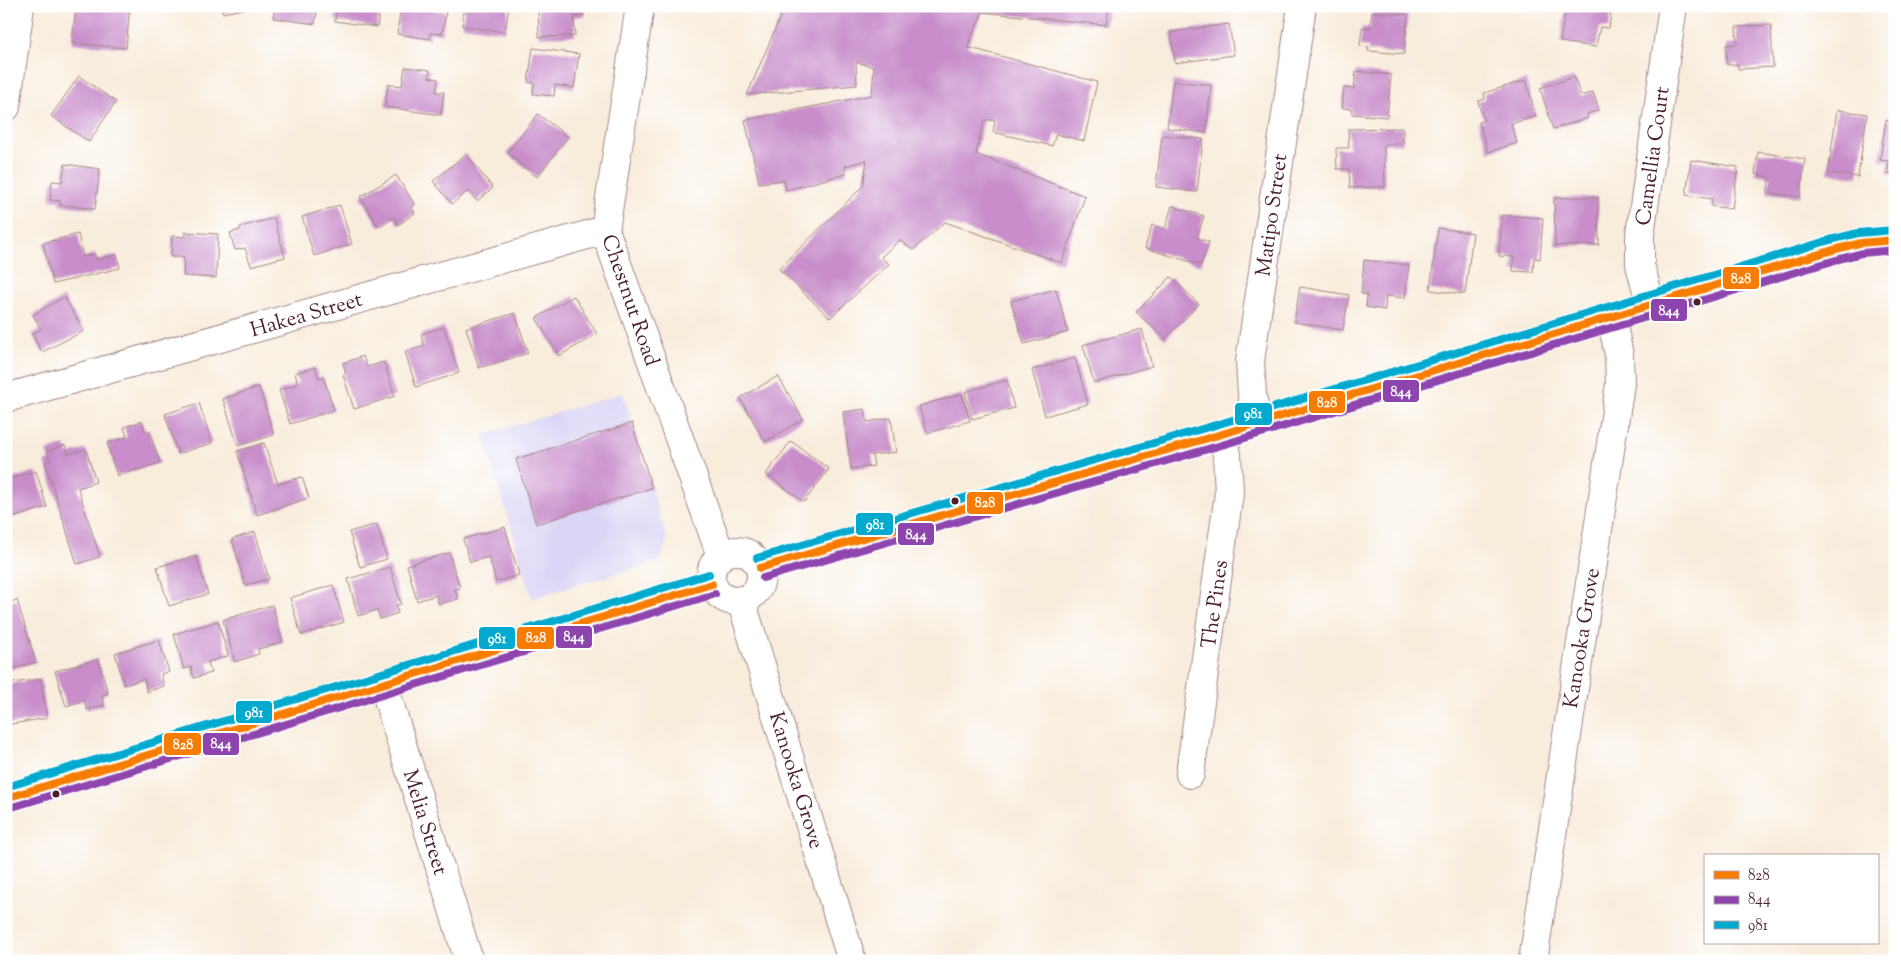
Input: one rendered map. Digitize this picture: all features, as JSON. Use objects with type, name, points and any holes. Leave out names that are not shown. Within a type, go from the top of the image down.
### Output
[{"type":"street","name":"Chestnut Road","points":[[640,6],[605,230],[721,556]]},
{"type":"street","name":"Matipo Street","points":[[1256,423],[1250,361],[1302,6]]},
{"type":"street","name":"Camellia Court","points":[[1650,305],[1640,265],[1640,235],[1674,6]]},
{"type":"street","points":[[6,107],[14,19]]},
{"type":"street","name":"Hakea Street","points":[[6,398],[605,230]]},
{"type":"street","points":[[760,568],[1222,434],[1833,250],[1860,243],[1895,240]]},
{"type":"street","name":"Kanooka Grove","points":[[1533,961],[1620,384],[1619,355],[1611,316]]},
{"type":"street","name":"The Pines","points":[[1190,774],[1229,493],[1227,454],[1222,434]]},
{"type":"street","points":[[728,552],[746,552],[753,557],[760,568],[759,585],[747,598],[741,600],[724,598],[712,584],[712,567],[721,556],[728,552]]},
{"type":"street","points":[[6,798],[712,584]]},
{"type":"street","name":"Kanooka Grove","points":[[741,600],[852,961]]},
{"type":"street","name":"Melia Street","points":[[383,683],[469,961]]},
{"type":"shaded area","points":[[623,393],[667,540],[660,561],[532,598],[483,435]]},
{"type":"building","points":[[76,6],[130,6],[126,48],[72,43]]},
{"type":"building","points":[[221,6],[254,6],[254,7],[223,13]]},
{"type":"building","points":[[275,6],[318,6],[315,24],[273,18]]},
{"type":"building","points":[[337,6],[380,6],[377,27],[335,21]]},
{"type":"building","points":[[401,6],[435,6],[434,10],[446,12],[442,34],[430,33],[430,39],[397,34]]},
{"type":"building","points":[[465,6],[509,6],[505,32],[462,26]]},
{"type":"building","points":[[538,6],[584,6],[584,16],[574,17],[575,36],[539,37]]},
{"type":"building","points":[[785,6],[1109,6],[1106,25],[983,12],[967,47],[1097,82],[1084,141],[1056,134],[1052,146],[993,132],[995,120],[984,120],[976,154],[1085,196],[1062,263],[945,222],[913,250],[900,240],[881,257],[889,264],[830,318],[779,269],[863,186],[867,160],[845,166],[846,174],[786,190],[784,180],[759,183],[745,120],[872,95],[874,67],[856,62],[857,85],[747,95]]},
{"type":"building","points":[[1204,6],[1244,6],[1244,12]]},
{"type":"building","points":[[1566,6],[1602,6],[1602,12],[1611,13],[1609,28],[1600,27],[1596,47],[1560,42]]},
{"type":"building","points":[[1372,12],[1408,15],[1404,54],[1368,51],[1369,47],[1360,46],[1362,27],[1370,28]]},
{"type":"building","points":[[1229,24],[1234,55],[1175,63],[1171,32]]},
{"type":"building","points":[[1771,25],[1773,67],[1738,69],[1738,64],[1727,65],[1726,45],[1737,44],[1736,27]]},
{"type":"building","points":[[533,48],[579,54],[574,88],[555,85],[554,96],[533,94],[534,83],[528,82]]},
{"type":"building","points":[[405,67],[430,70],[429,77],[438,79],[436,92],[444,92],[441,115],[385,107],[388,84],[402,86]]},
{"type":"building","points":[[1356,71],[1391,75],[1387,117],[1352,114],[1352,109],[1342,108],[1344,88],[1354,89]]},
{"type":"building","points":[[79,76],[116,102],[89,142],[51,116]]},
{"type":"building","points":[[1574,77],[1581,96],[1593,92],[1599,110],[1587,114],[1588,118],[1553,129],[1540,88]]},
{"type":"building","points":[[1526,80],[1536,116],[1511,124],[1517,143],[1488,152],[1479,122],[1484,120],[1478,101],[1485,99],[1484,93]]},
{"type":"building","points":[[1173,81],[1211,85],[1206,133],[1167,128]]},
{"type":"building","points":[[1837,110],[1867,114],[1858,177],[1828,173]]},
{"type":"building","points":[[538,114],[568,137],[537,177],[507,153]]},
{"type":"building","points":[[1886,120],[1895,122],[1895,175],[1887,174],[1889,161],[1880,160]]},
{"type":"building","points":[[1403,128],[1403,144],[1384,144],[1385,187],[1350,188],[1349,169],[1337,169],[1336,148],[1349,148],[1348,129]]},
{"type":"building","points":[[1162,135],[1203,139],[1197,192],[1156,187]]},
{"type":"building","points":[[1758,152],[1805,159],[1800,197],[1767,193],[1770,177],[1755,174]]},
{"type":"building","points":[[466,154],[493,188],[477,201],[468,191],[452,204],[433,181]]},
{"type":"building","points":[[1691,160],[1738,167],[1732,209],[1711,206],[1712,199],[1686,195]]},
{"type":"building","points":[[65,164],[100,169],[95,209],[60,205],[60,201],[50,200],[52,181],[62,182]]},
{"type":"building","points":[[396,175],[415,205],[411,207],[415,213],[398,225],[394,217],[379,227],[360,197]]},
{"type":"building","points":[[1598,197],[1599,245],[1555,246],[1554,198]]},
{"type":"building","points":[[340,205],[352,244],[314,256],[302,217]]},
{"type":"building","points":[[1172,206],[1204,216],[1197,238],[1209,242],[1201,265],[1145,248],[1152,225],[1165,229]]},
{"type":"building","points":[[1502,215],[1543,218],[1540,259],[1534,258],[1533,272],[1513,271],[1514,257],[1499,256]]},
{"type":"building","points":[[274,218],[285,257],[251,266],[245,248],[235,250],[230,233],[240,230],[240,227]]},
{"type":"building","points":[[1438,228],[1473,233],[1465,294],[1430,290]]},
{"type":"building","points":[[185,232],[218,234],[216,278],[183,276],[184,257],[171,257],[172,236],[185,237]]},
{"type":"building","points":[[78,234],[83,257],[95,254],[96,260],[117,255],[120,268],[53,284],[43,243]]},
{"type":"building","points":[[1364,260],[1409,265],[1405,298],[1386,296],[1385,310],[1366,307],[1367,294],[1361,294]]},
{"type":"building","points":[[1171,277],[1199,304],[1165,339],[1136,312]]},
{"type":"building","points":[[1300,287],[1349,295],[1343,330],[1294,322]]},
{"type":"building","points":[[1056,289],[1068,332],[1024,344],[1011,301]]},
{"type":"building","points":[[574,296],[597,334],[559,356],[536,318]]},
{"type":"building","points":[[64,297],[84,331],[42,352],[32,334],[41,329],[33,315]]},
{"type":"building","points":[[515,313],[528,353],[479,368],[466,328]]},
{"type":"building","points":[[444,327],[459,373],[416,387],[405,352],[424,346],[421,334]]},
{"type":"building","points":[[1142,329],[1152,366],[1094,383],[1083,345]]},
{"type":"building","points":[[363,356],[367,367],[384,362],[395,396],[354,409],[343,375],[346,373],[343,363]]},
{"type":"building","points":[[1075,358],[1088,404],[1045,416],[1032,370]]},
{"type":"building","points":[[315,367],[319,378],[323,376],[334,410],[290,424],[279,390],[298,384],[295,373]]},
{"type":"building","points":[[778,376],[803,419],[765,442],[740,398]]},
{"type":"building","points":[[1007,380],[1014,408],[972,419],[965,392]]},
{"type":"building","points":[[259,387],[274,435],[238,446],[223,399]]},
{"type":"building","points":[[962,394],[970,421],[927,433],[919,406]]},
{"type":"building","points":[[199,403],[212,443],[178,454],[165,414]]},
{"type":"building","points":[[865,409],[867,422],[891,418],[896,452],[872,455],[874,466],[851,469],[843,412]]},
{"type":"building","points":[[142,421],[145,431],[149,430],[160,463],[117,476],[107,443],[127,437],[124,427]]},
{"type":"building","points":[[632,423],[652,488],[536,524],[516,459]]},
{"type":"building","points":[[791,441],[829,469],[804,502],[766,474]]},
{"type":"building","points":[[264,443],[278,484],[302,477],[309,498],[257,515],[237,451]]},
{"type":"building","points":[[65,445],[68,454],[86,449],[96,482],[78,488],[100,557],[77,564],[45,462],[50,460],[47,451]]},
{"type":"building","points":[[36,471],[47,507],[6,520],[6,480]]},
{"type":"building","points":[[377,524],[387,559],[360,567],[349,532]]},
{"type":"building","points":[[505,527],[519,575],[496,582],[489,557],[470,562],[463,539]]},
{"type":"building","points":[[255,532],[269,579],[245,585],[232,539]]},
{"type":"building","points":[[449,553],[460,588],[455,589],[458,599],[439,604],[436,595],[417,601],[407,565]]},
{"type":"building","points":[[196,556],[208,594],[169,606],[157,567]]},
{"type":"building","points":[[390,567],[401,604],[396,605],[398,613],[380,619],[377,610],[358,616],[348,579]]},
{"type":"building","points":[[333,585],[344,622],[301,635],[290,598]]},
{"type":"building","points":[[17,600],[36,662],[6,671],[6,603]]},
{"type":"building","points":[[272,605],[283,642],[258,649],[259,654],[235,662],[223,620]]},
{"type":"building","points":[[218,621],[228,656],[208,662],[211,673],[194,678],[191,667],[184,669],[174,634]]},
{"type":"building","points":[[159,640],[169,672],[161,674],[164,686],[147,692],[144,679],[124,685],[115,653]]},
{"type":"building","points":[[98,659],[108,693],[102,695],[104,705],[87,710],[84,700],[66,706],[55,671]]},
{"type":"building","points":[[41,679],[47,718],[6,725],[6,684]]},
{"type":"transit line","name":"981","points":[[757,558],[1219,424],[1830,240],[1858,233],[1894,230]]},
{"type":"transit line","name":"828","points":[[760,568],[1222,434],[1833,250],[1860,243],[1895,240]]},
{"type":"transit line","name":"844","points":[[763,578],[1225,444],[1836,260],[1862,253],[1895,250]]},
{"type":"transit line","name":"981","points":[[6,787],[709,574]]},
{"type":"transit line","name":"828","points":[[6,798],[712,584]]},
{"type":"transit line","name":"844","points":[[9,808],[715,594]]}]
